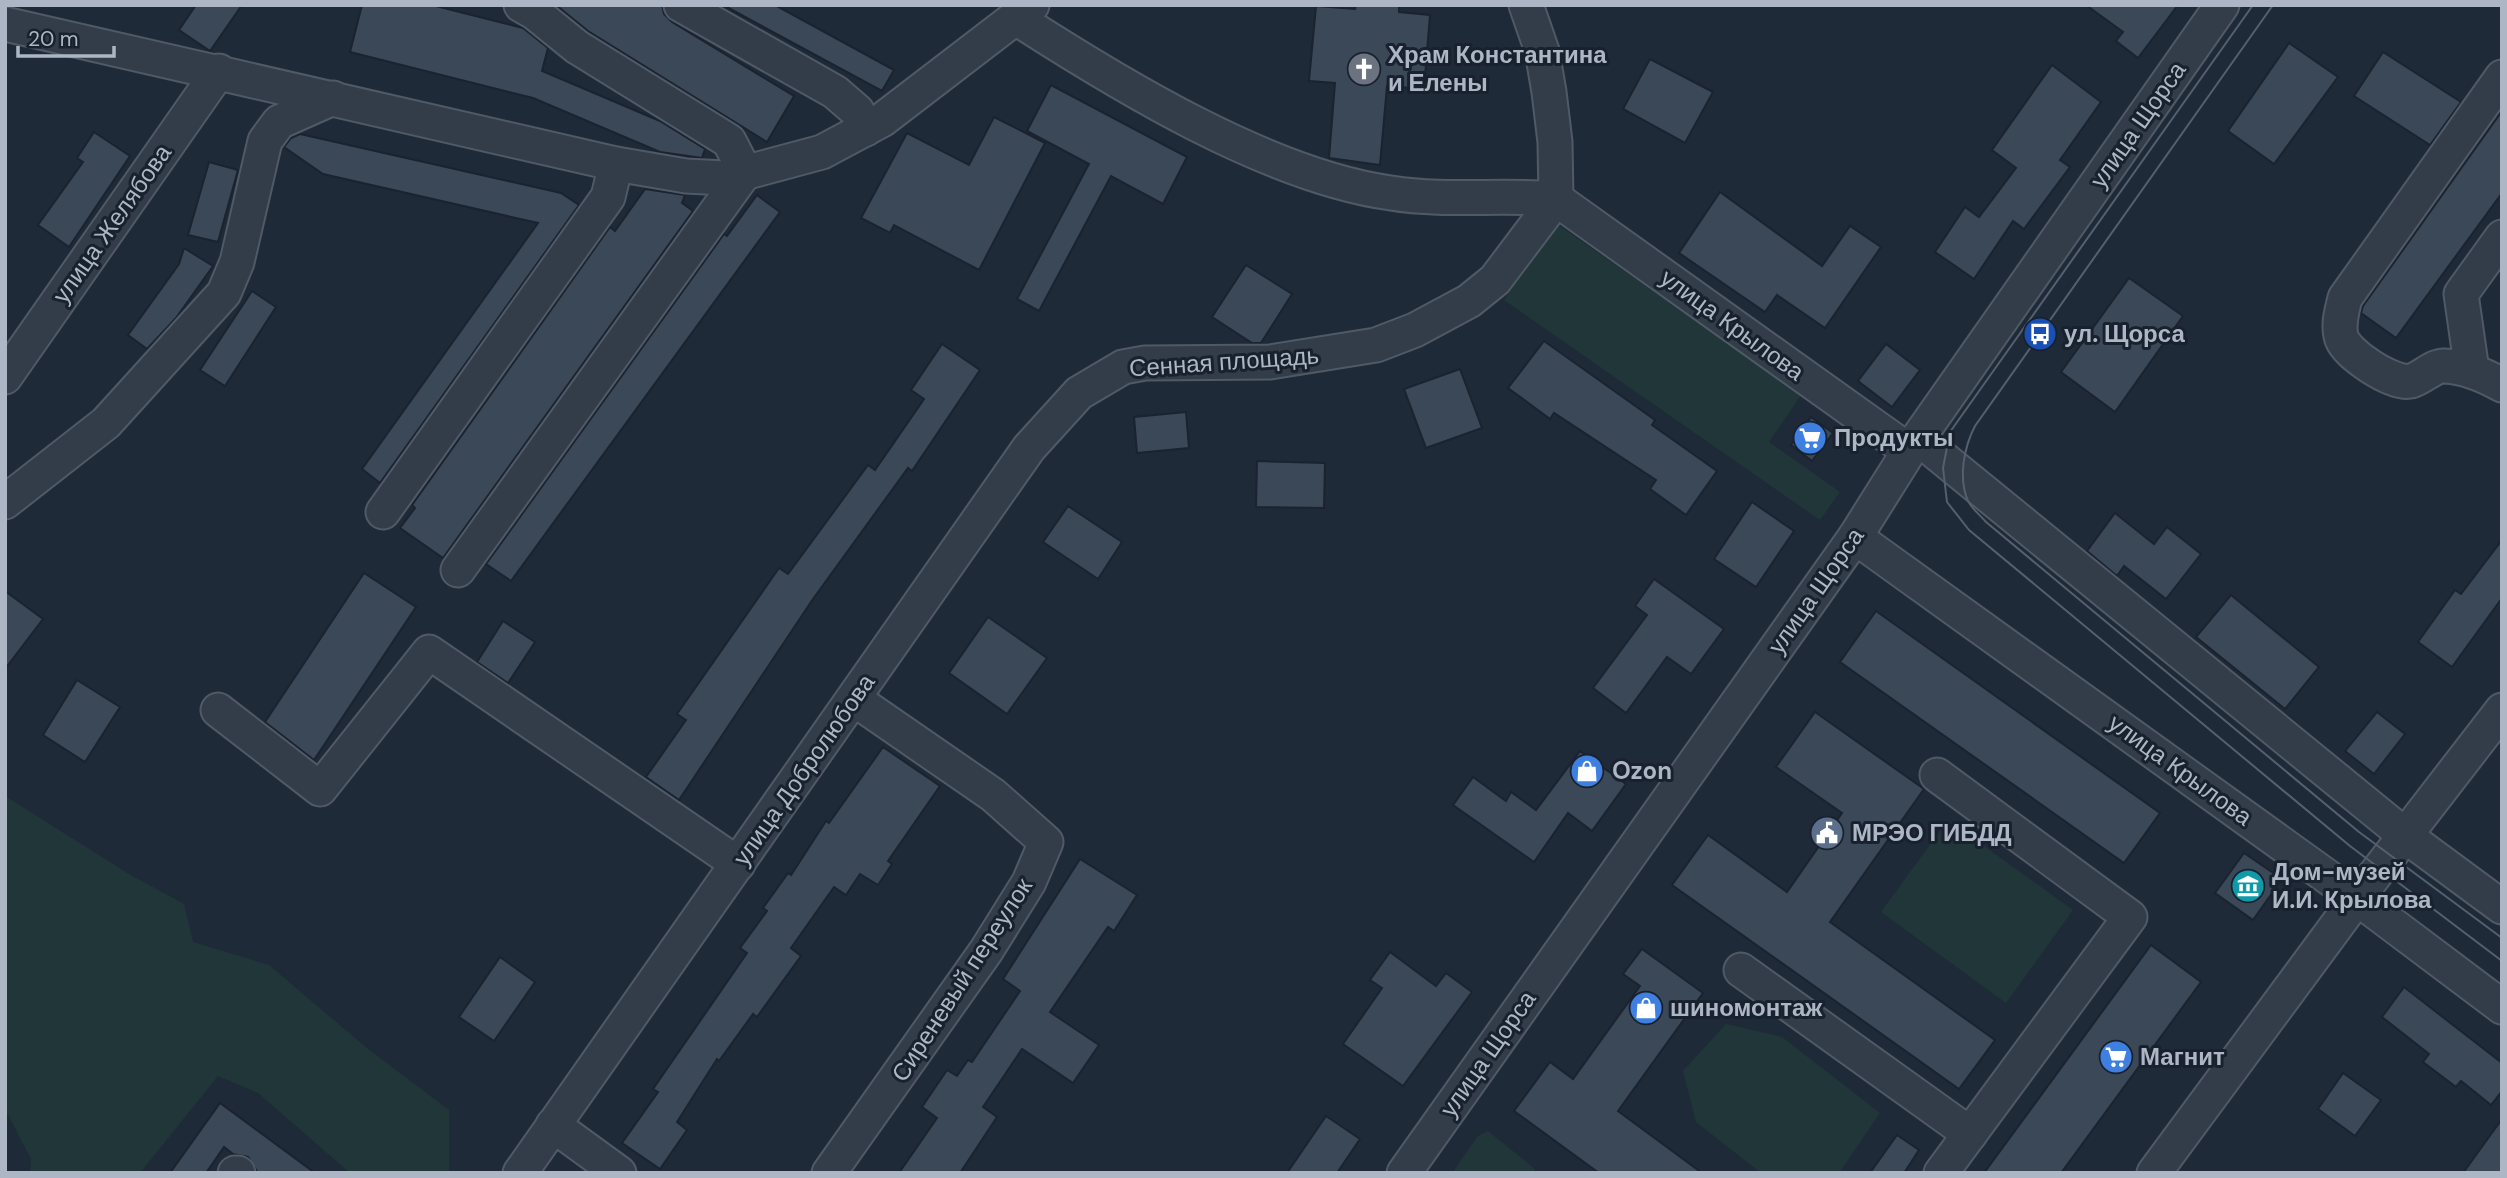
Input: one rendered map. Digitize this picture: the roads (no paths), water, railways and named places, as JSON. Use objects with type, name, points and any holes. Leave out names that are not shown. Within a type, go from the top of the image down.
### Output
[{"type":"street","points":[[521,5],[536,13],[577,47],[729,142],[745,173]]},
{"type":"street","points":[[681,5],[835,92],[857,111],[866,129]]},
{"type":"street","points":[[5,24],[616,164],[686,176],[725,178],[822,152],[866,129],[882,120],[1024,12],[1069,52],[1164,106],[1257,152],[1319,176],[1389,193],[1471,199],[1522,196],[1556,199],[1555,142],[1549,92],[1542,51],[1526,5]]},
{"type":"street","name":"улица Щорса","points":[[1404,1173],[1855,537],[1913,445],[2222,5]]},
{"type":"street","name":"улица Желябова","points":[[5,377],[219,71]]},
{"type":"street","points":[[2502,77],[2345,298],[2340,319],[2341,338],[2347,349],[2390,379],[2409,382],[2442,365],[2472,371],[2502,385]]},
{"type":"street","points":[[5,502],[106,423],[224,293],[237,262],[265,141],[279,122],[333,98]]},
{"type":"street","points":[[383,512],[608,197],[616,164]]},
{"type":"street","points":[[458,570],[745,173]]},
{"type":"street","name":"Сенная площадь","points":[[1100,379],[1123,367],[1145,363],[1270,362],[1317,356],[1376,345],[1415,330],[1469,301],[1495,280],[1556,199]]},
{"type":"street","name":"улица Крылова","points":[[1556,199],[1913,445],[2407,837],[2502,906]]},
{"type":"street","points":[[2472,371],[2461,294],[2502,237]]},
{"type":"street","name":"улица Добролюбова","points":[[520,1173],[1029,448],[1079,393],[1100,379]]},
{"type":"street","name":"улица Крылова","points":[[1855,537],[2357,898],[2502,1007]]},
{"type":"street","points":[[218,710],[320,789],[429,652],[738,864]]},
{"type":"street","name":"Сиреневый переулок","points":[[829,1173],[986,951],[1029,881],[1046,842],[993,794],[854,699]]},
{"type":"street","points":[[2154,1173],[2357,898],[2407,837],[2502,710]]},
{"type":"street","points":[[1937,775],[2130,917],[1941,1173]]},
{"type":"street","points":[[1741,970],[1970,1134]]},
{"type":"street","points":[[553,1125],[619,1173]]},
{"type":"tram line","points":[[2253,5],[1950,432],[1943,468],[1947,502],[1969,530],[2350,846],[2502,961]]},
{"type":"tram line","points":[[2273,5],[1975,426],[1964,463],[1965,492],[1970,504],[1986,522],[2359,832],[2502,938]]},
{"type":"place","name":"Храм Константина и Елены","points":[[1364,69]]},
{"type":"place","name":"ул. Щорса","points":[[2040,334]]},
{"type":"place","name":"Продукты","points":[[1810,438]]},
{"type":"place","name":"Ozon","points":[[1587,771]]},
{"type":"place","name":"МРЭО ГИБДД","points":[[1827,833]]},
{"type":"place","name":"Дом-музей И.И. Крылова","points":[[2248,886]]},
{"type":"place","name":"шиномонтаж","points":[[1646,1008]]},
{"type":"place","name":"Магнит","points":[[2116,1057]]}]
